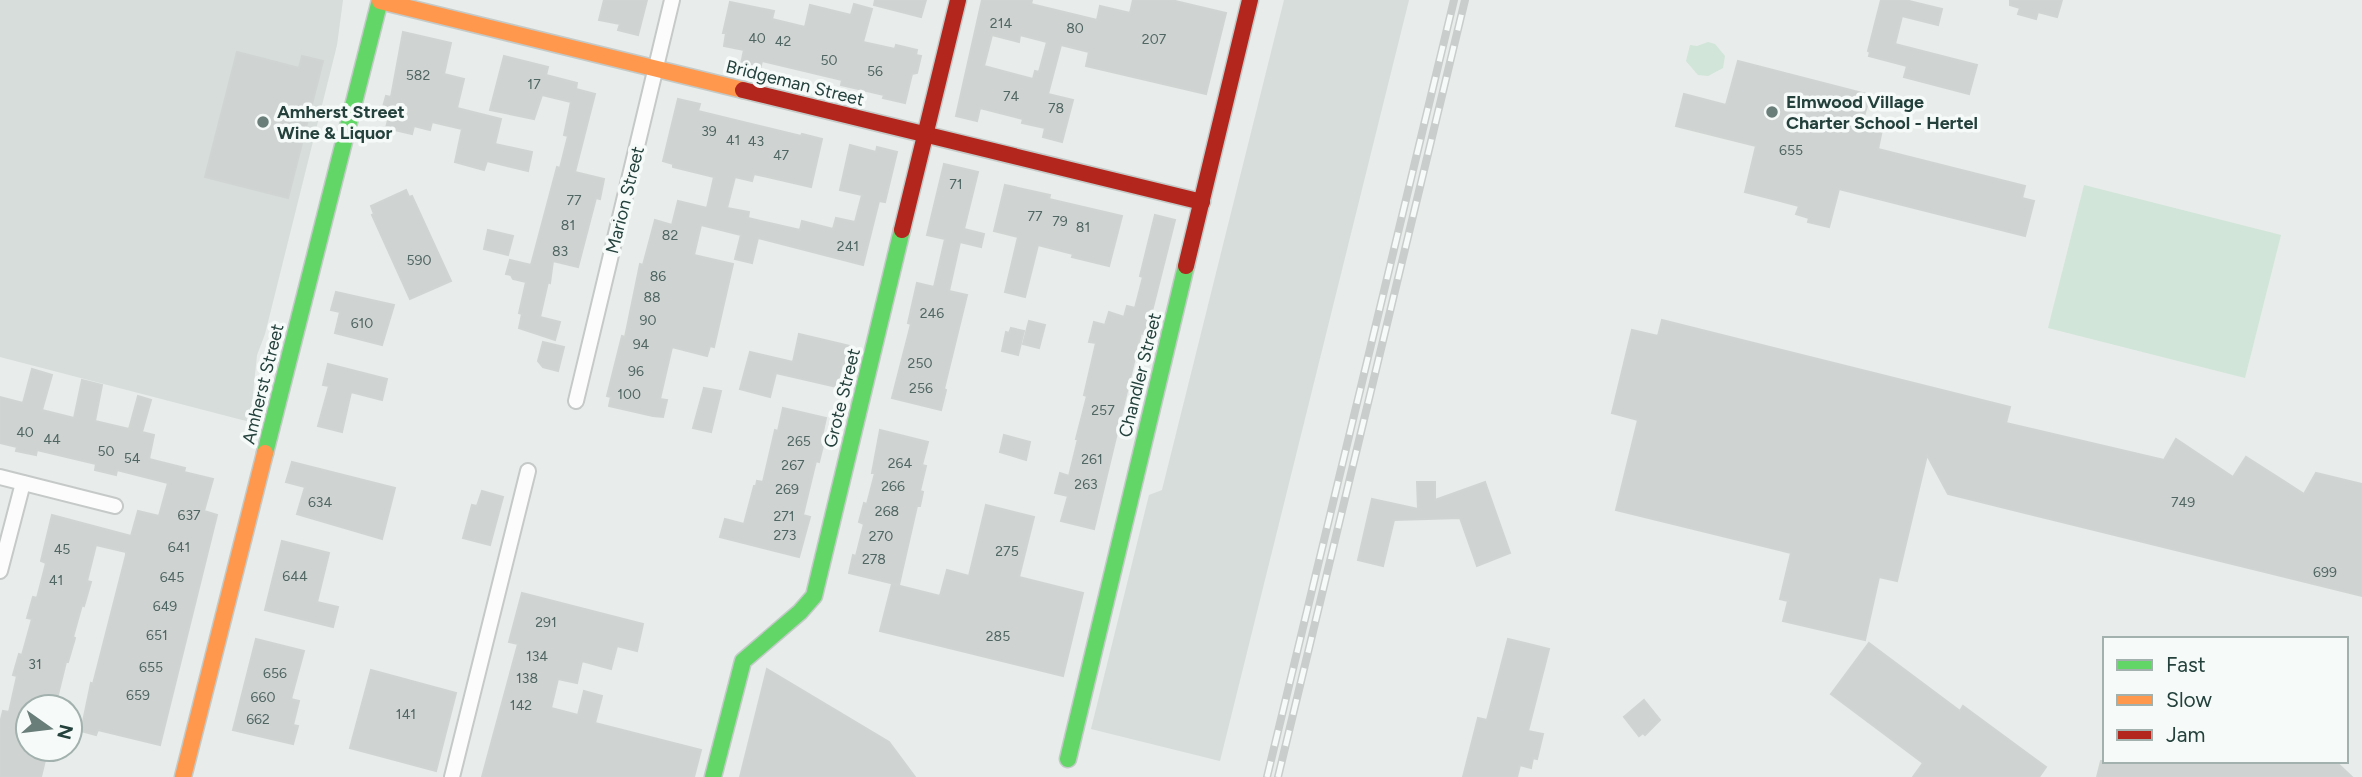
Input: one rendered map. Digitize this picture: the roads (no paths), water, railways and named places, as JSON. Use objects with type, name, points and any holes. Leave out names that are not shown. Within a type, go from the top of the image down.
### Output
[{"type":"street","name":"Marion Street","points":[[576,401],[672,0]]},
{"type":"street","name":"Grote Street","points":[[713,777],[743,662],[814,596],[958,0]]},
{"type":"street","name":"Chandler Street","points":[[1068,759],[1250,0]]},
{"type":"street","name":"Bridgeman Street","points":[[380,1],[1202,202]]},
{"type":"street","name":"Amherst Street","points":[[183,777],[380,1]]},
{"type":"street","points":[[452,777],[528,471]]},
{"type":"street","points":[[0,477],[115,506]]},
{"type":"street","points":[[0,571],[23,483]]},
{"type":"railway","points":[[1267,777],[1454,0]]},
{"type":"railway","points":[[1278,777],[1465,0]]},
{"type":"place","name":"Elmwood Village Charter School - Hertel","points":[[1772,112]]},
{"type":"place","name":"Amherst Street Wine & Liquor","points":[[263,122]]}]
